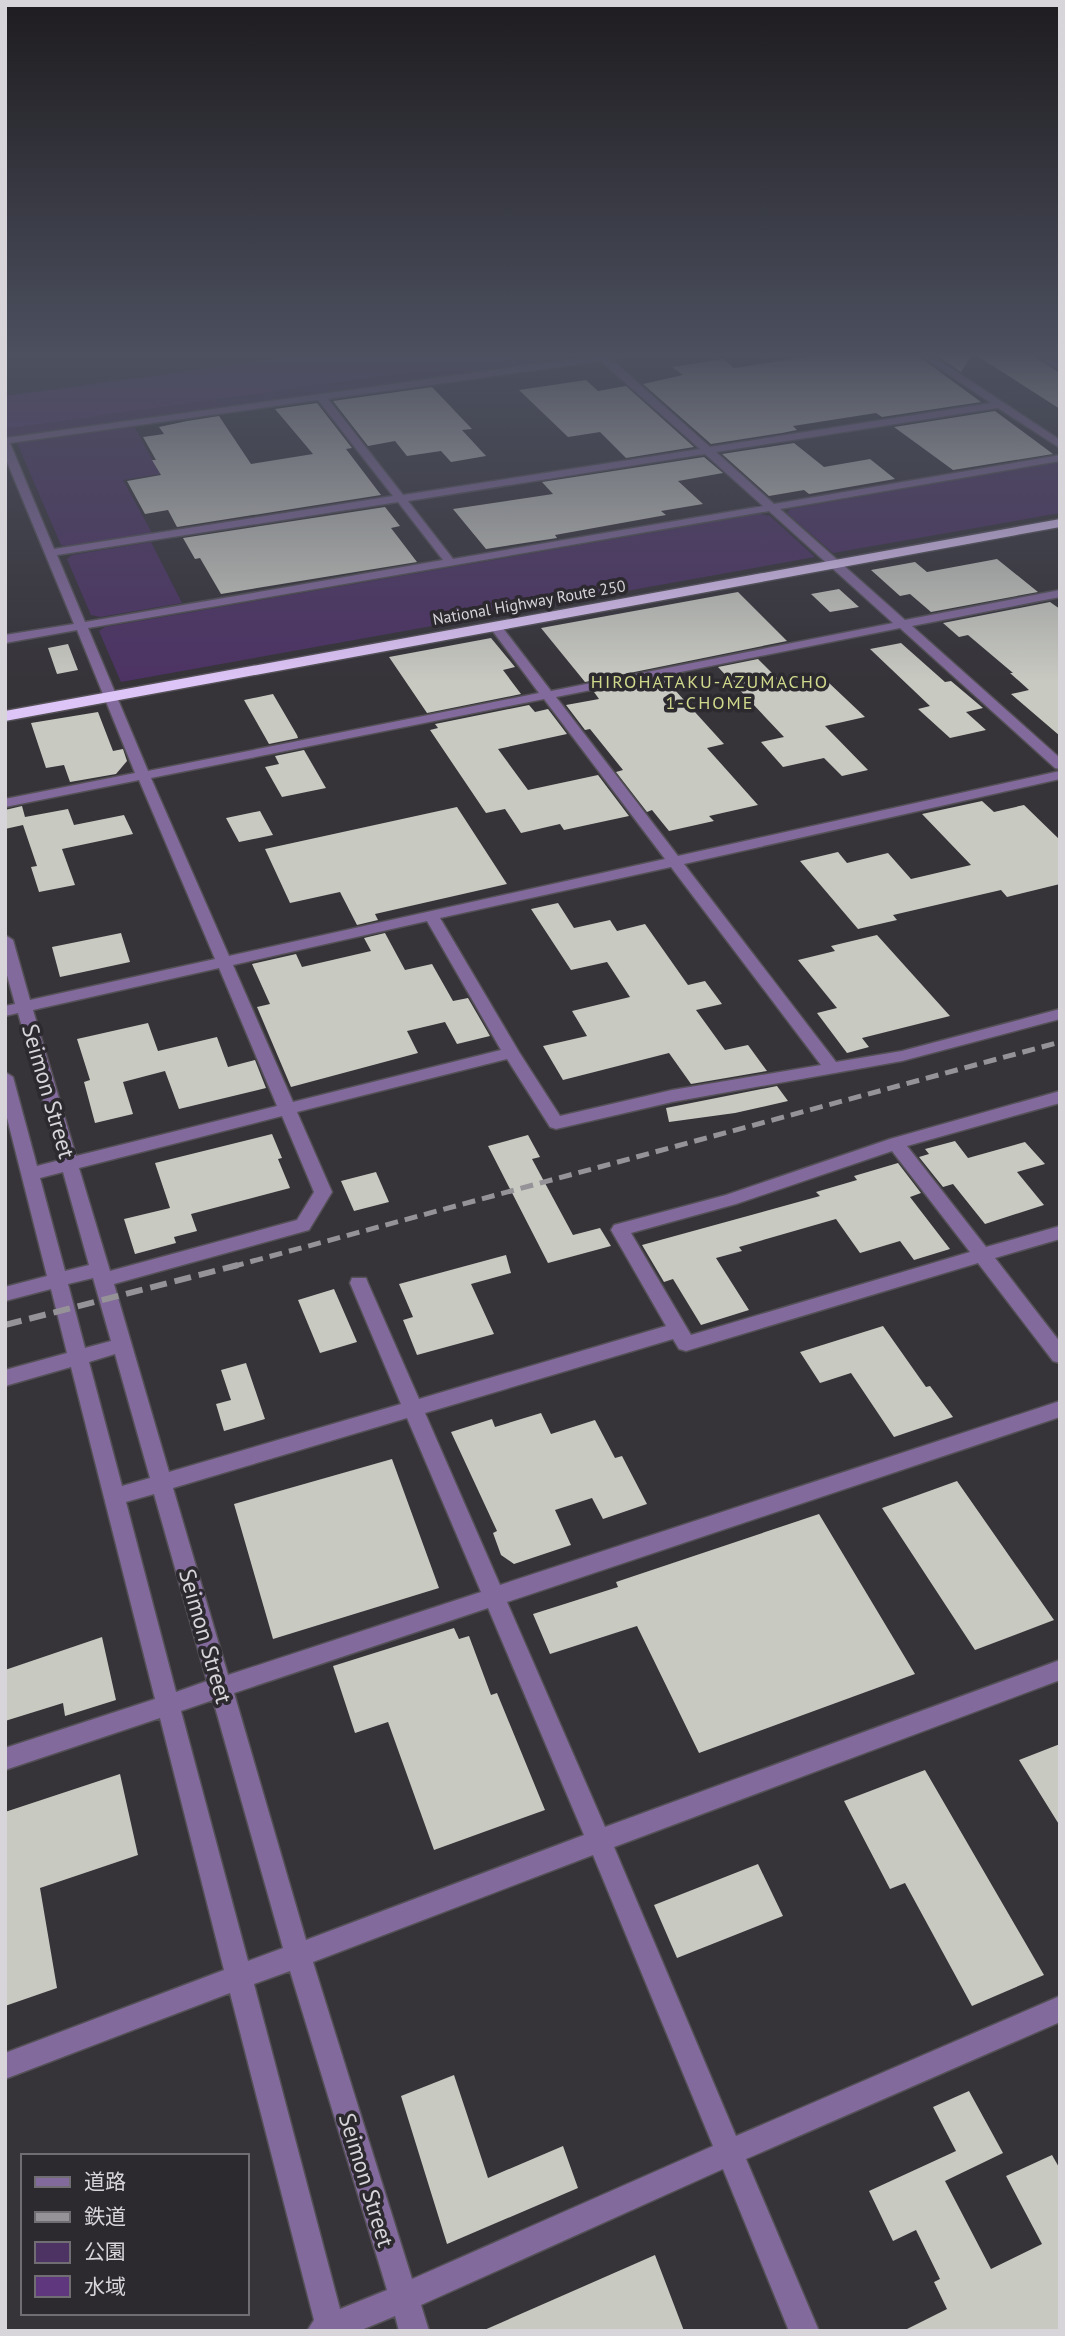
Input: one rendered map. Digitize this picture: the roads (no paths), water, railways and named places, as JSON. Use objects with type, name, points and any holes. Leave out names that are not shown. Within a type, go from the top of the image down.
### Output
[{"type":"highway","name":"National Highway Route 250","points":[[5,716],[1060,523]]},
{"type":"street","points":[[5,1294],[58,1280],[102,1275],[303,1225],[323,1192],[143,775],[51,553],[9,464]]},
{"type":"street","points":[[373,464],[452,563]]},
{"type":"street","points":[[51,553],[610,464]]},
{"type":"street","points":[[723,464],[1060,765]]},
{"type":"street","points":[[5,639],[1025,464]]},
{"type":"street","points":[[5,803],[1060,593]]},
{"type":"street","points":[[495,626],[831,1067]]},
{"type":"street","points":[[15,1009],[1060,775]]},
{"type":"street","points":[[431,916],[511,1053],[556,1123],[672,1096],[902,1056],[1060,1014]]},
{"type":"street","name":"Seimon Street","points":[[5,940],[15,1009],[70,1164],[298,1956],[414,2331]]},
{"type":"street","points":[[30,1174],[511,1053]]},
{"type":"street","name":"Seimon Street","points":[[5,1077],[240,1979],[328,2330]]},
{"type":"street","points":[[1060,1097],[895,1143],[730,1200],[620,1230],[686,1344],[1060,1232]]},
{"type":"street","points":[[895,1143],[1060,1356]]},
{"type":"street","points":[[359,1283],[496,1597],[804,2331]]},
{"type":"street","points":[[114,1497],[678,1330]]},
{"type":"street","points":[[5,1378],[122,1345]]},
{"type":"street","points":[[5,1759],[1060,1409]]},
{"type":"street","points":[[5,2066],[1060,1670]]},
{"type":"street","points":[[328,2330],[1060,2009]]},
{"type":"railway","points":[[231,1267],[1060,1042]]},
{"type":"railway","points":[[5,1325],[238,1265]]},
{"type":"district","name":"HIROHATAKU-AZUMACHO 1-CHOME","points":[[710,691]]}]
